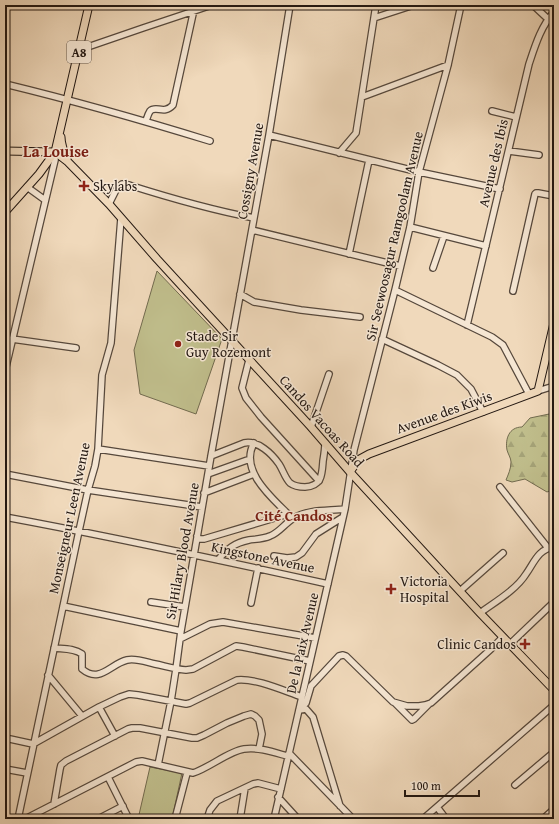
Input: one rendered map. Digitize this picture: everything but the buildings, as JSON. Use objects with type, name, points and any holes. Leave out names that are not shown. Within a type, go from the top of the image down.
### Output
[{"type":"main road","name":"A8","points":[[55,152],[89,5]]},
{"type":"main road","points":[[61,129],[61,142],[68,162]]},
{"type":"main road","points":[[5,151],[55,152]]},
{"type":"main road","points":[[5,212],[47,164],[55,152]]},
{"type":"main road","name":"Candos Vacoas Road","points":[[55,152],[68,162],[109,204],[156,260],[311,427],[350,472],[480,613],[554,690]]},
{"type":"main road","points":[[538,391],[554,323]]},
{"type":"main road","name":"Avenue des Kiwis","points":[[350,472],[358,460],[369,454],[538,391]]},
{"type":"street","points":[[146,121],[149,112],[153,110],[166,110],[173,105],[195,5]]},
{"type":"street","points":[[79,50],[212,5]]},
{"type":"street","name":"Cossigny Avenue","points":[[232,342],[269,135],[290,5]]},
{"type":"street","points":[[339,153],[356,133],[376,5]]},
{"type":"street","points":[[374,18],[414,5]]},
{"type":"street","name":"Sir Seewoosagur Ramgoolam Avenue","points":[[350,472],[354,450],[410,227],[420,172],[448,65],[461,5]]},
{"type":"street","points":[[533,5],[548,19]]},
{"type":"street","name":"Avenue des Ibis","points":[[467,325],[529,64],[538,38],[548,19],[554,12]]},
{"type":"street","points":[[362,97],[448,65]]},
{"type":"street","points":[[5,84],[67,99],[210,141]]},
{"type":"street","points":[[492,110],[516,116]]},
{"type":"street","points":[[269,135],[420,172],[500,189]]},
{"type":"street","points":[[508,150],[539,155]]},
{"type":"street","points":[[6,368],[55,160],[55,152]]},
{"type":"street","points":[[349,254],[369,160]]},
{"type":"street","points":[[109,204],[117,188],[122,184],[191,204],[254,218]]},
{"type":"street","points":[[26,187],[45,200]]},
{"type":"street","points":[[513,291],[535,194],[538,193],[554,196]]},
{"type":"street","name":"Monseigneur Leen Avenue","points":[[18,819],[79,531],[98,449],[100,388],[103,369],[111,343],[121,218]]},
{"type":"street","points":[[410,227],[486,246]]},
{"type":"street","points":[[252,230],[400,266]]},
{"type":"street","points":[[432,268],[444,236]]},
{"type":"street","points":[[395,290],[492,337],[503,345],[529,394]]},
{"type":"street","points":[[240,294],[254,302],[301,310],[360,317]]},
{"type":"street","points":[[12,339],[76,348]]},
{"type":"street","points":[[382,339],[457,375],[471,389],[483,412]]},
{"type":"street","name":"Sir Hilary Blood Avenue","points":[[158,765],[171,701],[204,493],[232,342]]},
{"type":"street","points":[[249,360],[242,388],[246,398],[261,417],[319,481]]},
{"type":"street","points":[[311,427],[329,374]]},
{"type":"street","name":"Avenue des Kiwis","points":[[538,391],[554,386]]},
{"type":"street","points":[[211,456],[244,443],[254,443],[272,455],[280,465],[285,477],[291,484],[309,487],[319,481],[322,474],[325,443]]},
{"type":"street","points":[[254,443],[250,453],[254,474],[264,490],[294,518]]},
{"type":"street","points":[[98,449],[209,466]]},
{"type":"street","points":[[208,474],[250,459]]},
{"type":"street","name":"De la Paix Avenue","points":[[274,819],[345,509],[350,472]]},
{"type":"street","points":[[5,474],[88,490],[202,507]]},
{"type":"street","points":[[204,493],[254,474]]},
{"type":"street","points":[[500,487],[548,548]]},
{"type":"street","points":[[218,560],[226,550],[248,540],[262,539],[271,536],[294,518],[308,512],[345,509]]},
{"type":"street","points":[[197,536],[204,539],[288,514]]},
{"type":"street","name":"Kingstone Avenue","points":[[5,517],[258,568],[328,584]]},
{"type":"street","points":[[274,556],[288,558],[296,557],[302,553],[316,534],[343,517]]},
{"type":"street","points":[[480,613],[515,587],[526,576],[538,555],[542,551],[554,546]]},
{"type":"street","points":[[460,591],[503,553]]},
{"type":"street","points":[[251,603],[258,568]]},
{"type":"street","points":[[151,602],[185,607]]},
{"type":"street","points":[[510,644],[554,602]]},
{"type":"street","points":[[63,606],[181,631]]},
{"type":"street","points":[[180,639],[217,622],[315,638]]},
{"type":"street","points":[[299,710],[306,703],[311,686],[339,656],[343,655],[346,656],[412,720],[503,637]]},
{"type":"street","points":[[54,648],[79,652],[82,654],[82,669],[88,674],[96,675],[129,660],[140,660],[176,669],[193,669],[236,646],[310,662]]},
{"type":"street","points":[[48,675],[82,716]]},
{"type":"street","points":[[10,739],[33,744],[99,707],[129,694],[186,704],[237,680],[245,679],[265,684],[302,698]]},
{"type":"street","points":[[393,702],[406,706],[426,705],[431,703]]},
{"type":"street","points":[[423,819],[554,705]]},
{"type":"street","points":[[99,707],[114,736]]},
{"type":"street","points":[[299,710],[306,709],[313,717],[340,806]]},
{"type":"street","points":[[54,804],[61,765],[66,761],[132,728],[140,728],[197,738],[227,723],[251,714],[259,720],[262,734],[259,749]]},
{"type":"street","points":[[25,819],[136,762],[158,765],[193,774],[243,749],[259,749],[288,754],[353,819]]},
{"type":"street","points":[[515,785],[554,752]]},
{"type":"street","points":[[5,769],[27,774]]},
{"type":"street","points":[[175,819],[187,773]]},
{"type":"street","points":[[108,777],[129,819]]},
{"type":"street","points":[[207,819],[210,810],[217,801],[253,784],[258,783],[281,789]]},
{"type":"street","points":[[240,819],[245,788]]},
{"type":"street","points":[[278,797],[298,819]]},
{"type":"street","points":[[98,819],[123,806]]},
{"type":"street","points":[[437,807],[446,819]]},
{"type":"street","points":[[543,819],[554,809]]},
{"type":"green space","name":"Stade Sir Guy Rozemont","points":[[157,271],[222,339],[196,414],[140,394],[134,350]]},
{"type":"green space","points":[[554,413],[554,489],[547,492],[525,479],[512,482],[506,480],[511,465],[511,460],[507,450],[507,438],[511,431],[522,427],[530,418]]},
{"type":"green space","points":[[150,767],[182,773],[172,819],[138,819]]},
{"type":"place","name":"Skylabs","points":[[84,186]]},
{"type":"place","name":"Stade Sir Guy Rozemont","points":[[178,344]]},
{"type":"place","name":"Victoria Hospital","points":[[391,589]]},
{"type":"place","name":"Clinic Candos","points":[[525,644]]},
{"type":"district","name":"La Louise","points":[[56,151]]},
{"type":"district","name":"Cité Candos","points":[[294,516]]}]
